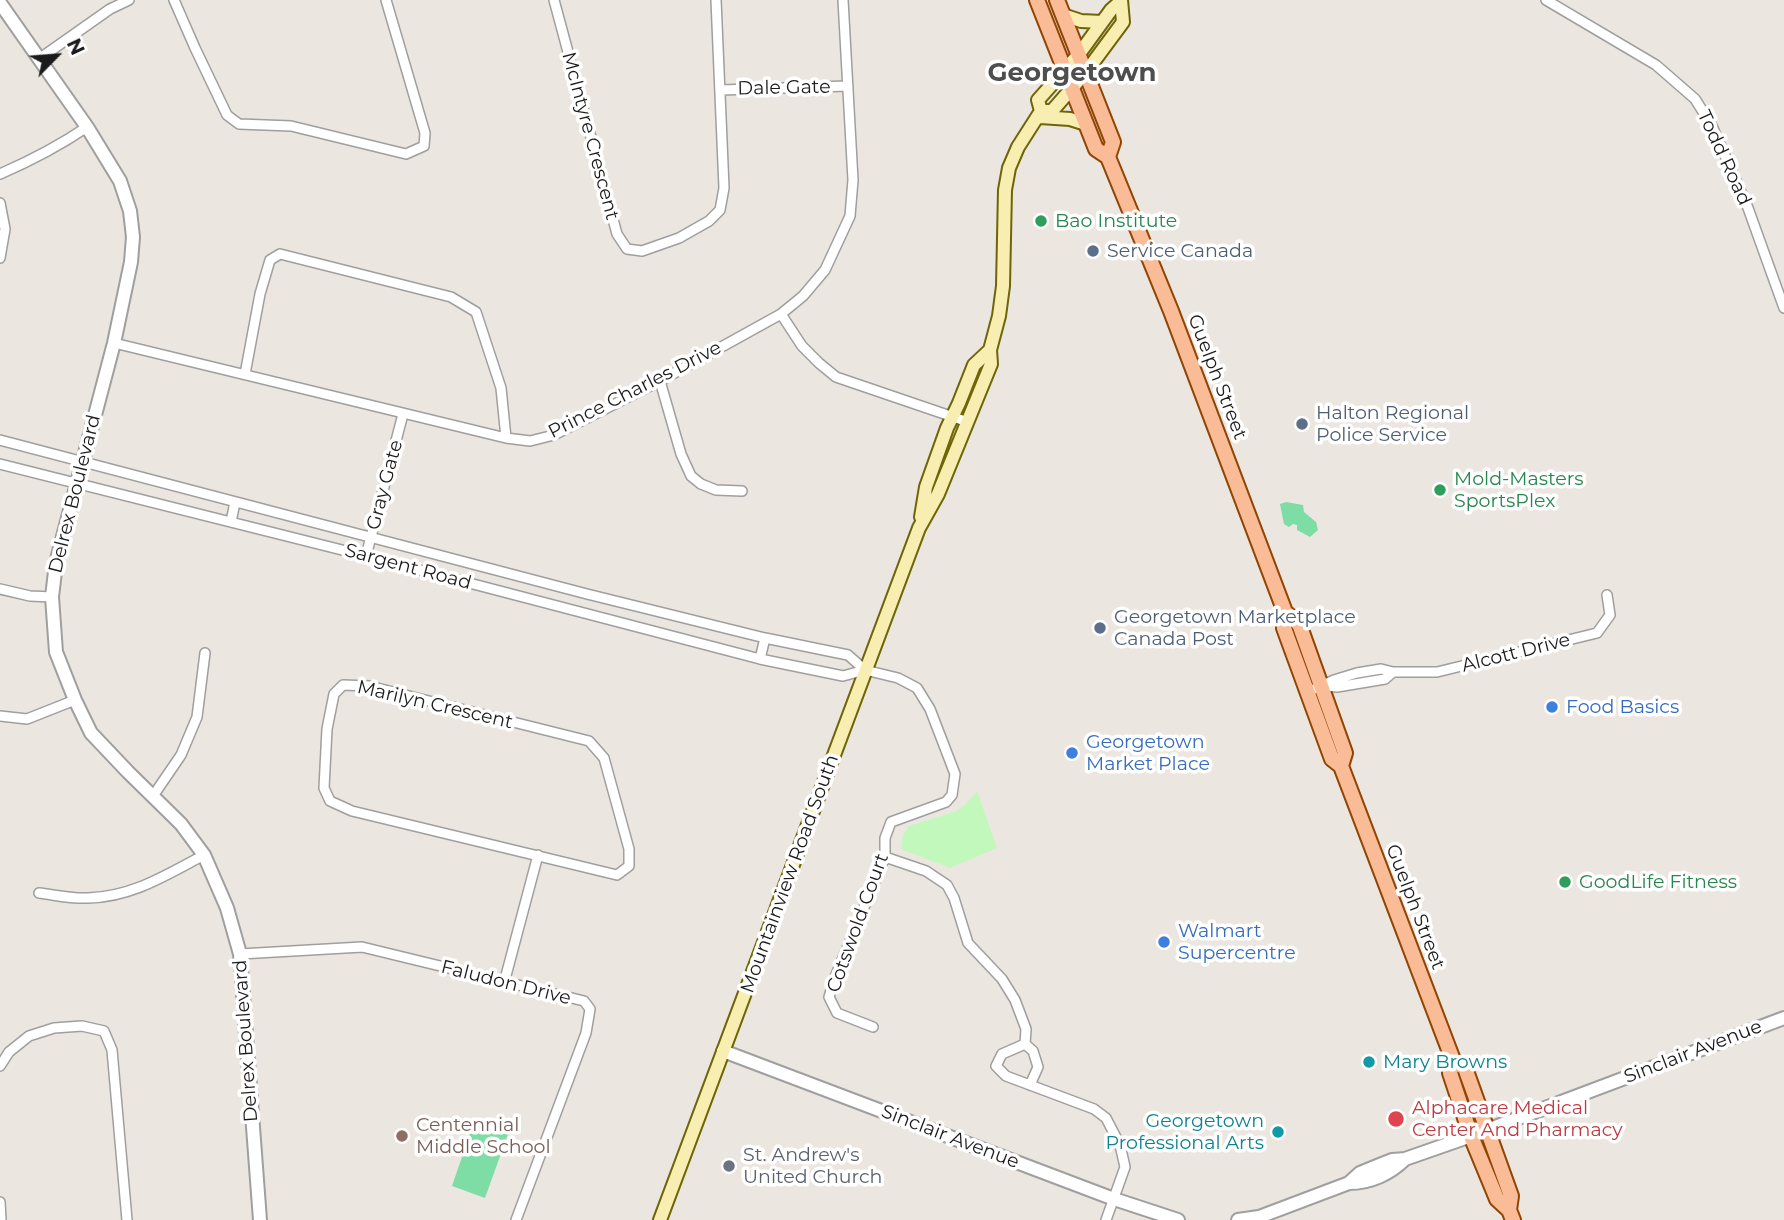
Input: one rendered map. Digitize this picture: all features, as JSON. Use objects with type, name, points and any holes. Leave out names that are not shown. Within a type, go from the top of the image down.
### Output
[{"type":"main road","name":"Guelph Street","points":[[1037,0],[1096,149],[1108,158],[1171,311],[1285,612],[1284,628],[1332,759],[1341,766],[1454,1060],[1465,1068],[1511,1196],[1511,1215]]},
{"type":"main road","name":"Guelph Street","points":[[1057,0],[1113,142],[1108,158]]},
{"type":"main road","points":[[1065,70],[1121,1]]},
{"type":"main road","name":"Mountainview Road South","points":[[1039,114],[1052,111],[1086,72],[1123,22],[1121,1]]},
{"type":"main road","points":[[1063,15],[1080,21],[1102,22]]},
{"type":"main road","name":"Mountainview Road South","points":[[660,1220],[919,528],[938,494],[991,364],[990,350],[1003,286],[1005,190],[1009,168],[1018,147],[1039,114],[1038,100],[1065,70]]},
{"type":"main road","points":[[1039,114],[1086,124]]},
{"type":"main road","name":"Mountainview Road South","points":[[919,528],[926,487],[952,417],[974,365],[990,350]]},
{"type":"main road","name":"Guelph Street","points":[[1285,612],[1299,624],[1345,753],[1341,766]]},
{"type":"main road","name":"Guelph Street","points":[[1454,1060],[1450,1073],[1471,1136],[1497,1199],[1511,1215]]},
{"type":"street","points":[[39,59],[110,9],[129,0]]},
{"type":"street","points":[[174,0],[227,115],[239,124],[291,126],[406,154],[424,146],[425,133],[386,0]]},
{"type":"street","name":"McIntyre Crescent","points":[[554,0],[617,234],[626,248],[642,251],[679,238],[709,221],[720,210],[724,188],[716,0]]},
{"type":"street","name":"Prince Charles Drive","points":[[114,343],[506,438],[530,441],[554,435],[660,382],[781,314],[803,296],[825,270],[850,216],[853,180],[843,0]]},
{"type":"street","name":"Todd Road","points":[[1546,0],[1656,65],[1695,99],[1712,126],[1748,208],[1784,308]]},
{"type":"street","name":"Delrex Boulevard","points":[[0,3],[120,181],[130,211],[133,237],[131,262],[114,343],[56,563],[52,597],[56,653],[91,733],[181,824],[204,855],[228,908],[240,954],[260,1220]]},
{"type":"street","name":"Dale Gate","points":[[720,90],[848,86]]},
{"type":"street","points":[[0,174],[33,159],[86,127]]},
{"type":"street","points":[[0,202],[5,229],[0,258]]},
{"type":"street","points":[[245,374],[260,294],[270,260],[280,254],[452,297],[476,312],[501,388],[506,438]]},
{"type":"street","points":[[781,314],[802,346],[836,377],[968,422]]},
{"type":"street","points":[[660,382],[681,454],[691,476],[716,490],[742,491]]},
{"type":"street","name":"Gray Gate","points":[[366,556],[404,415]]},
{"type":"street","name":"Sargent Road","points":[[0,440],[587,594],[765,638],[848,654],[865,670]]},
{"type":"street","name":"Sargent Road","points":[[0,464],[760,659],[843,676],[865,670]]},
{"type":"street","points":[[231,522],[235,502]]},
{"type":"street","points":[[0,589],[30,596],[52,597]]},
{"type":"street","points":[[584,613],[587,594]]},
{"type":"street","name":"Alcott Drive","points":[[1307,692],[1357,673],[1381,669],[1437,673],[1597,633],[1609,615],[1608,595]]},
{"type":"street","points":[[760,659],[765,638]]},
{"type":"street","points":[[153,796],[181,755],[197,717],[205,653]]},
{"type":"street","name":"Cotswold Court","points":[[865,670],[898,678],[917,688],[930,709],[955,775],[952,795],[946,802],[891,822],[885,838],[885,857],[835,977],[829,997],[837,1013],[873,1027]]},
{"type":"street","name":"Marilyn Crescent","points":[[343,685],[369,686],[589,741],[604,758],[629,849],[629,866],[617,875],[538,855],[352,811],[330,802],[324,788],[327,729],[334,694],[343,685]]},
{"type":"street","points":[[0,716],[27,719],[75,700]]},
{"type":"street","points":[[39,893],[85,899],[107,897],[140,888],[204,855]]},
{"type":"street","points":[[505,983],[538,855]]},
{"type":"street","points":[[885,857],[926,871],[947,885],[954,898],[968,943],[1002,979],[1015,1000],[1026,1029],[1025,1044]]},
{"type":"street","name":"Faludon Drive","points":[[240,954],[362,947],[583,1001],[590,1009],[586,1033],[516,1220]]},
{"type":"street","name":"Sinclair Avenue","points":[[1238,1220],[1259,1217],[1349,1183],[1360,1173],[1382,1169],[1392,1160],[1405,1159],[1471,1136],[1784,1018]]},
{"type":"street","points":[[0,1066],[9,1052],[29,1036],[54,1028],[82,1026],[104,1031],[112,1050],[127,1220]]},
{"type":"street","points":[[1025,1044],[1002,1054],[996,1066],[1006,1076],[1094,1109],[1106,1118],[1120,1145],[1125,1167],[1106,1220]]},
{"type":"street","points":[[1025,1044],[1033,1051],[1038,1067],[1030,1084]]},
{"type":"street","name":"Sinclair Avenue","points":[[723,1051],[1114,1199],[1178,1220]]},
{"type":"street","points":[[0,1202],[1,1220]]},
{"type":"green space","points":[[1286,502],[1303,505],[1304,512],[1316,522],[1318,530],[1310,537],[1297,530],[1297,525],[1289,527],[1284,524],[1280,504]]},
{"type":"green space","points":[[977,791],[997,848],[950,868],[901,849],[903,835],[909,826],[956,811]]},
{"type":"green space","points":[[474,1122],[508,1134],[485,1198],[452,1186]]},
{"type":"place","name":"Bao Institute","points":[[1041,221]]},
{"type":"place","name":"Service Canada","points":[[1093,251]]},
{"type":"place","name":"Halton Regional Police Service","points":[[1302,424]]},
{"type":"place","name":"Mold-Masters SportsPlex","points":[[1440,490]]},
{"type":"place","name":"Georgetown Marketplace Canada Post","points":[[1100,628]]},
{"type":"place","name":"Food Basics","points":[[1552,707]]},
{"type":"place","name":"Georgetown Market Place","points":[[1072,753]]},
{"type":"place","name":"GoodLife Fitness","points":[[1565,882]]},
{"type":"place","name":"Walmart Supercentre","points":[[1164,942]]},
{"type":"place","name":"Mary Browns","points":[[1369,1062]]},
{"type":"place","name":"Alphacare Medical Center And Pharmacy","points":[[1396,1119]]},
{"type":"place","name":"Georgetown Professional Arts","points":[[1278,1132]]},
{"type":"place","name":"Centennial Middle School","points":[[402,1136]]},
{"type":"place","name":"St. Andrew's United Church","points":[[729,1166]]},
{"type":"district","name":"Georgetown","points":[[1072,73]]}]
